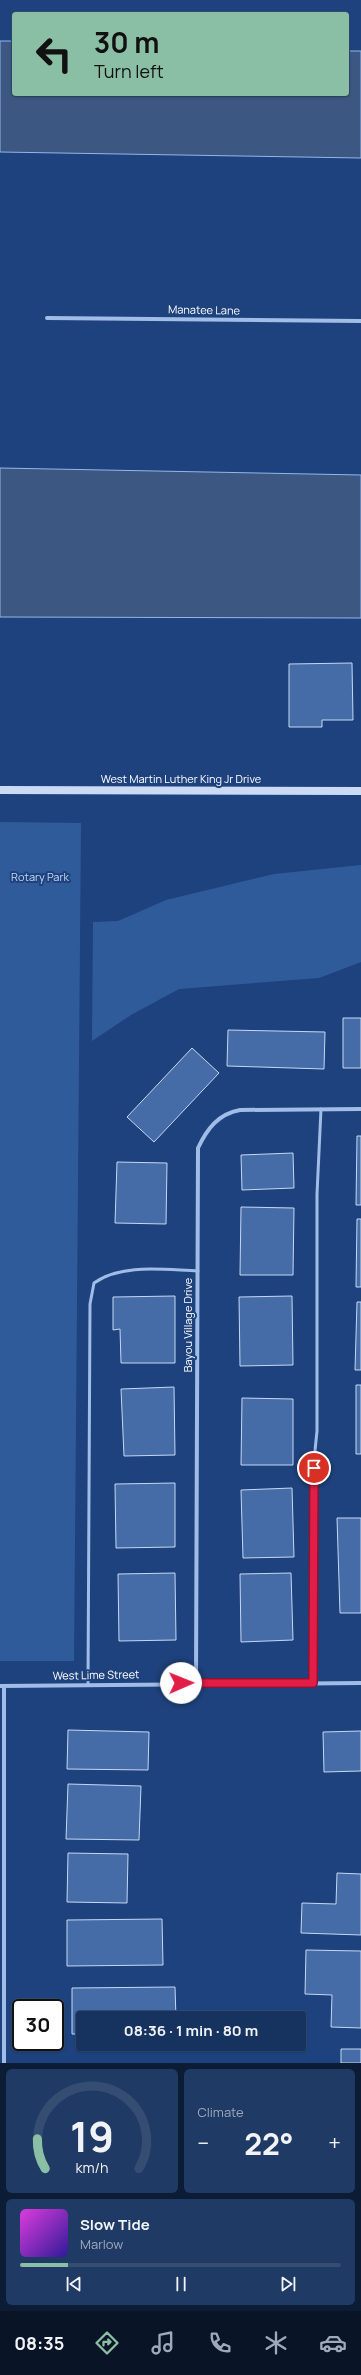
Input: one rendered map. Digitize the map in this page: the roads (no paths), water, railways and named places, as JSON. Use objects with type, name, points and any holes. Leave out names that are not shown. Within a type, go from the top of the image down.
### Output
[{"type":"street","name":"Manatee Lane","points":[[47,318],[361,321]]},
{"type":"street","name":"West Martin Luther King Jr Drive","points":[[0,790],[361,791]]},
{"type":"street","name":"Bayou Village Drive","points":[[196,1683],[198,1148],[211,1125],[231,1112],[240,1110],[361,1109]]},
{"type":"street","name":"West Lime Street","points":[[2,1686],[196,1683],[361,1683]]},
{"type":"street","points":[[2,1686],[4,2063]]},
{"type":"lane","points":[[313,1683],[312,1480],[317,1431],[317,1194],[321,1109]]},
{"type":"lane","points":[[88,1684],[90,1304],[94,1283],[104,1276],[124,1271],[198,1271]]},
{"type":"park label","name":"Rotary Park","points":[[40,877]]}]
